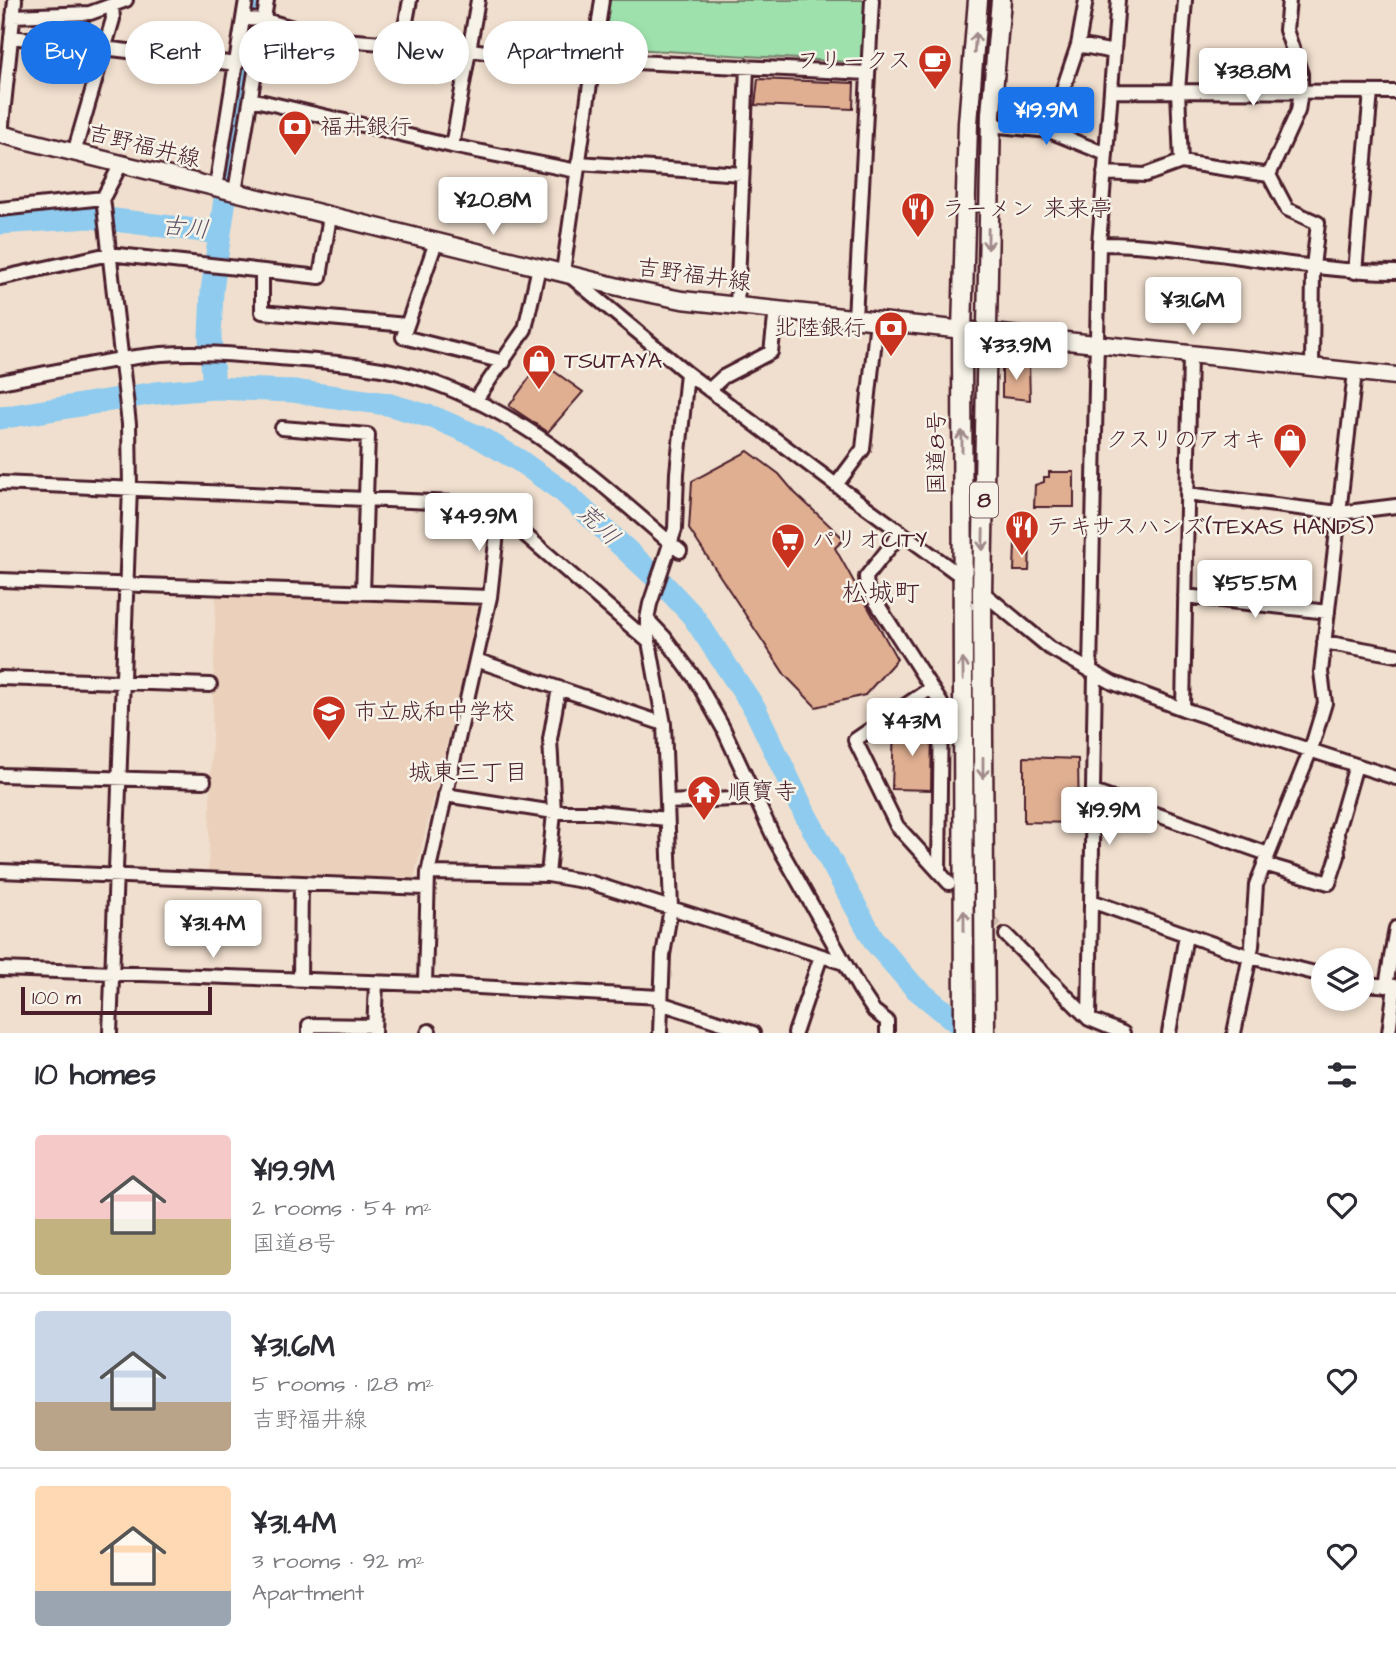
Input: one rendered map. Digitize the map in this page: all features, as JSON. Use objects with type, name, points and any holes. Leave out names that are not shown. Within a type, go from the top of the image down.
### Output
[{"type":"highway","name":"国道8号","points":[[964,1033],[962,331],[968,123],[978,0]]},
{"type":"highway","name":"国道8号","points":[[985,1033],[982,592],[990,125],[1001,0]]},
{"type":"main road","name":"吉野福井線","points":[[0,134],[682,300],[1396,376]]},
{"type":"street","points":[[0,134],[9,27],[15,0]]},
{"type":"street","points":[[9,27],[90,13],[127,0]]},
{"type":"street","points":[[216,188],[246,0]]},
{"type":"street","points":[[235,192],[267,0]]},
{"type":"street","points":[[406,21],[410,0]]},
{"type":"street","points":[[452,146],[478,0]]},
{"type":"street","points":[[599,21],[602,0]]},
{"type":"street","points":[[855,318],[872,0]]},
{"type":"street","points":[[1049,131],[1078,46],[1086,0]]},
{"type":"street","points":[[1089,1019],[1099,244],[1118,0]]},
{"type":"street","points":[[1181,162],[1178,91],[1185,0]]},
{"type":"street","points":[[1269,175],[1298,111],[1301,91],[1301,74],[1286,30],[1289,0]]},
{"type":"street","points":[[111,29],[114,19],[112,5]]},
{"type":"street","points":[[244,19],[265,20],[331,39],[373,41]]},
{"type":"street","points":[[1078,46],[1114,52]]},
{"type":"street","points":[[111,49],[237,64]]},
{"type":"street","points":[[471,50],[483,51]]},
{"type":"street","points":[[648,64],[868,73]]},
{"type":"street","points":[[737,306],[747,67]]},
{"type":"street","points":[[74,152],[94,84]]},
{"type":"street","points":[[590,84],[564,273],[709,390],[982,592],[1050,648],[1125,688],[1396,778]]},
{"type":"street","points":[[1111,91],[1396,92]]},
{"type":"street","points":[[1356,272],[1371,92]]},
{"type":"street","points":[[251,99],[452,146],[578,167],[743,174]]},
{"type":"street","points":[[990,125],[1049,131],[1106,153]]},
{"type":"street","points":[[1104,173],[1146,175],[1181,162],[1269,175]]},
{"type":"street","points":[[110,1033],[130,487],[129,424],[103,203],[121,164]]},
{"type":"street","points":[[1269,175],[1287,209],[1318,223],[1313,267],[1312,368]]},
{"type":"street","points":[[0,209],[103,203]]},
{"type":"street","points":[[0,278],[109,254],[320,277],[330,216]]},
{"type":"street","points":[[436,242],[403,337],[503,362]]},
{"type":"street","points":[[1099,244],[1137,244],[1356,272],[1396,272]]},
{"type":"street","points":[[475,401],[525,329],[539,267]]},
{"type":"street","points":[[262,271],[262,312],[407,325]]},
{"type":"street","points":[[709,390],[723,377],[771,352],[776,310]]},
{"type":"street","points":[[836,485],[863,449],[877,320]]},
{"type":"street","points":[[0,382],[122,359],[165,354],[230,354],[323,361],[415,377],[475,401],[522,426],[565,455],[672,547]]},
{"type":"street","points":[[1183,709],[1190,355]]},
{"type":"street","points":[[1234,1033],[1250,957],[1256,885],[1311,749],[1325,703],[1321,672],[1356,372]]},
{"type":"street","points":[[660,1033],[663,955],[671,908],[664,724],[647,619],[672,547],[675,529],[677,473],[687,373]]},
{"type":"street","points":[[282,428],[368,435],[363,593]]},
{"type":"street","points":[[0,483],[500,505],[490,597],[428,873],[425,984]]},
{"type":"street","points":[[1187,494],[1339,513],[1396,506]]},
{"type":"street","points":[[500,513],[649,642]]},
{"type":"street","points":[[901,533],[866,577],[867,588],[941,703],[939,872]]},
{"type":"street","points":[[0,580],[490,597]]},
{"type":"street","points":[[1185,596],[1328,612]]},
{"type":"street","points":[[647,619],[665,638],[696,680],[723,728],[775,840],[844,963],[874,1011],[887,1021],[887,1033]]},
{"type":"street","points":[[1324,642],[1396,655]]},
{"type":"street","points":[[476,660],[664,724]]},
{"type":"street","points":[[0,678],[210,685]]},
{"type":"street","points":[[548,875],[554,812],[550,739],[559,688]]},
{"type":"street","points":[[930,688],[855,740],[897,825],[949,883]]},
{"type":"street","points":[[1093,792],[1329,883],[1338,856],[1337,831],[1356,765]]},
{"type":"street","points":[[0,775],[204,781]]},
{"type":"street","points":[[445,795],[554,812],[598,812],[667,819]]},
{"type":"street","points":[[667,802],[756,798]]},
{"type":"street","points":[[0,871],[426,888]]},
{"type":"street","points":[[428,873],[548,875],[589,882],[844,963]]},
{"type":"street","points":[[300,980],[301,883]]},
{"type":"street","points":[[1091,901],[1250,957],[1311,972]]},
{"type":"street","points":[[1389,1033],[1396,928]]},
{"type":"street","points":[[1169,1033],[1186,934]]},
{"type":"street","points":[[1006,935],[1089,1019],[1123,1033]]},
{"type":"street","points":[[795,1033],[821,956]]},
{"type":"street","points":[[0,969],[425,984],[660,1000],[753,1033]]},
{"type":"street","points":[[309,1033],[309,1025],[374,1030],[376,982]]},
{"type":"street","points":[[1374,985],[1392,986]]},
{"type":"shaded area","name":"市立成和中学校","points":[[216,594],[475,603],[479,611],[414,879],[208,873]]},
{"type":"green space","points":[[608,0],[866,0],[863,63],[648,50],[648,21],[605,21]]},
{"type":"building","points":[[758,79],[854,83],[853,109],[755,105]]},
{"type":"building","points":[[541,362],[583,392],[548,432],[509,406]]},
{"type":"building","points":[[1013,363],[1029,363],[1030,400],[1002,397],[1002,370]]},
{"type":"building","points":[[748,451],[779,474],[795,493],[844,539],[835,548],[897,659],[865,695],[816,707],[785,675],[689,529],[692,481]]},
{"type":"building","points":[[1049,472],[1074,472],[1074,507],[1034,507],[1035,485],[1044,482],[1044,477],[1049,477]]},
{"type":"building","name":"テキサスハンズ(TEXAS HANDS)","points":[[1015,544],[1030,544],[1029,571],[1014,571]]},
{"type":"building","points":[[894,725],[932,726],[931,790],[892,789]]},
{"type":"building","points":[[1024,757],[1078,759],[1079,823],[1024,822]]},
{"type":"waterway","name":"古川","points":[[0,223],[90,217],[220,233],[254,0]]},
{"type":"waterway","points":[[214,388],[210,337],[212,291],[220,233]]},
{"type":"waterway","name":"荒川","points":[[0,418],[155,393],[214,388],[293,391],[387,404],[435,418],[479,437],[520,461],[565,493],[664,585],[693,616],[755,709],[805,814],[875,942],[914,987],[970,1033]]},
{"type":"tunnel","points":[[949,883],[1006,935]]},
{"type":"place","name":"フリークス","points":[[935,91]]},
{"type":"place","name":"福井銀行","points":[[295,157]]},
{"type":"place","name":"ラーメン 来来亭","points":[[918,239]]},
{"type":"place","name":"北陸銀行","points":[[891,358]]},
{"type":"place","name":"TSUTAYA","points":[[539,391]]},
{"type":"place","name":"クスリのアオキ","points":[[1290,470]]},
{"type":"place","name":"テキサスハンズ(TEXAS HANDS)","points":[[1022,557]]},
{"type":"place","name":"パリオCITY","points":[[788,570]]},
{"type":"place","name":"市立成和中学校","points":[[329,742]]},
{"type":"place","name":"順寶寺","points":[[704,822]]},
{"type":"district","name":"松城町","points":[[881,593]]},
{"type":"district","name":"城東三丁目","points":[[468,773]]}]
